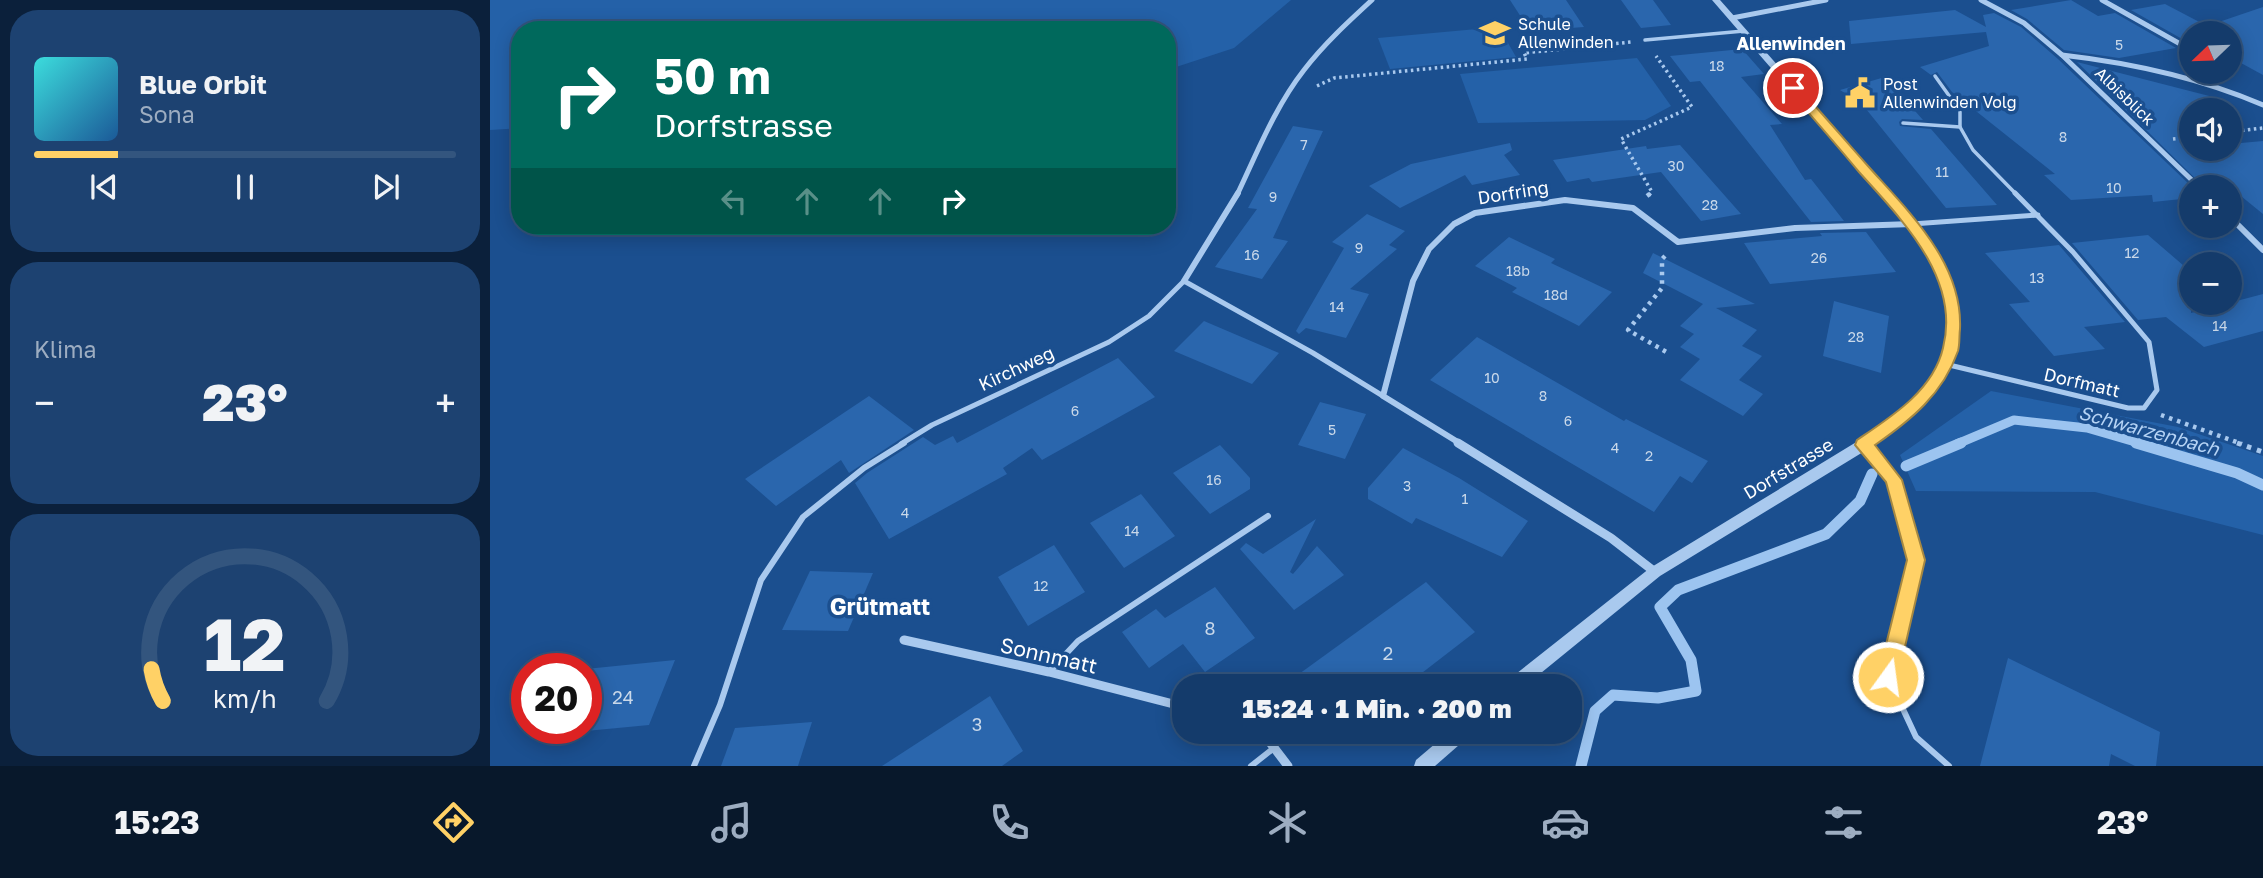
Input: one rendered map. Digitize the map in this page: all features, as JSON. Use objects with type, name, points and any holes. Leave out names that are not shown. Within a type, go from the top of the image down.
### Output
[{"type":"street","name":"Kirchweg","points":[[1184,281],[1229,211],[1267,131],[1303,71],[1344,25],[1372,0]]},
{"type":"street","name":"Dorfstrasse","points":[[1528,674],[1654,572],[1863,445],[1905,416],[1935,383],[1951,348],[1953,312],[1946,282],[1938,263],[1912,224],[1716,0]]},
{"type":"street","points":[[1732,18],[1826,0]]},
{"type":"street","name":"Albisblick","points":[[1981,0],[2024,23],[2062,55],[2187,175]]},
{"type":"street","points":[[2102,0],[2179,43]]},
{"type":"street","name":"Albisblick","points":[[2062,55],[2179,74]]},
{"type":"street","name":"Albisblick","points":[[2212,84],[2263,105]]},
{"type":"street","name":"Dorfring","points":[[1383,396],[1413,282],[1429,249],[1454,224],[1475,213],[1565,200],[1633,208]]},
{"type":"street","points":[[1633,208],[1678,242],[1828,224],[1912,224]]},
{"type":"street","points":[[2242,229],[2263,250]]},
{"type":"street","points":[[1383,396],[1611,538],[1654,572]]},
{"type":"street","name":"Sonnmatt","points":[[904,639],[1172,704]]},
{"type":"street","points":[[1271,744],[1289,766]]},
{"type":"street","points":[[1422,766],[1447,744]]},
{"type":"lane","points":[[1645,40],[1744,31]]},
{"type":"lane","points":[[1936,76],[1960,111],[1960,127],[1973,150],[2038,215],[2149,341],[2157,390],[2144,408]]},
{"type":"lane","points":[[1903,123],[1960,127]]},
{"type":"lane","points":[[1912,224],[2038,215]]},
{"type":"lane","points":[[1184,281],[1313,353],[1383,396]]},
{"type":"lane","name":"Kirchweg","points":[[694,766],[720,705],[761,580],[803,517],[864,468],[932,425],[1109,342],[1149,316],[1184,281]]},
{"type":"lane","name":"Dorfmatt","points":[[1944,364],[2128,408],[2144,408]]},
{"type":"lane","points":[[1863,445],[1894,480],[1916,560],[1888,677],[1916,737],[1950,766]]},
{"type":"lane","points":[[1049,672],[1078,641],[1268,516]]},
{"type":"lane","points":[[1251,766],[1274,748]]},
{"type":"path","points":[[1284,102],[1334,78],[1527,59],[1524,53],[1645,40],[1692,107],[1621,139],[1651,192],[1633,208]]},
{"type":"path","points":[[2242,131],[2263,128]]},
{"type":"path","points":[[1668,353],[1628,330],[1662,288],[1662,259],[1678,242]]},
{"type":"path","points":[[2144,408],[2263,452]]},
{"type":"shaded area","points":[[490,0],[1291,0],[1234,48],[1176,67],[1176,21],[511,21],[511,129],[490,130]]},
{"type":"shaded area","points":[[1499,27],[1516,57],[1390,69],[1378,38]]},
{"type":"shaded area","points":[[1637,58],[1671,106],[1645,120],[1478,123],[1460,74]]},
{"type":"shaded area","points":[[1991,391],[2178,427],[2263,456],[2263,535],[2095,492],[1916,491],[1900,455]]},
{"type":"building","points":[[1510,0],[1566,0],[1584,27],[1530,31]]},
{"type":"building","points":[[1621,0],[1653,0],[1671,25],[1641,28]]},
{"type":"building","points":[[2071,0],[2098,16],[2115,13],[2176,48],[2119,58],[2064,50],[2027,19],[2011,10]]},
{"type":"building","points":[[2165,4],[2197,21],[2179,21],[2179,37],[2131,10]]},
{"type":"building","points":[[2263,7],[2263,75],[2242,64],[2242,21],[2222,21]]},
{"type":"building","points":[[1955,10],[1986,27],[1983,15],[1994,13],[2021,27],[2179,175],[2179,199],[2153,202],[2152,195],[2071,200],[2044,175],[2055,174],[1952,92],[1937,72],[1931,75],[1920,67],[1989,46],[1986,32],[1851,44],[1849,21]]},
{"type":"building","points":[[1742,49],[1764,74],[1741,77],[1782,124],[1770,125],[1805,180],[1811,179],[1844,221],[1811,222],[1700,81],[1690,82],[1670,56]]},
{"type":"building","points":[[2077,62],[2217,98],[2179,98],[2179,161],[2242,161],[2242,143],[2263,141],[2263,214],[2242,197],[2242,175],[2192,175]]},
{"type":"building","points":[[1885,77],[1923,120],[1902,119],[1900,126],[1931,129],[1997,205],[1946,208],[1862,104],[1840,90]]},
{"type":"building","points":[[1293,126],[1323,131],[1273,238],[1288,241],[1262,279],[1215,267],[1257,209],[1248,208]]},
{"type":"building","points":[[1510,143],[1512,150],[1504,155],[1520,175],[1472,185],[1465,175],[1400,208],[1369,186],[1411,164]]},
{"type":"building","points":[[1680,145],[1741,214],[1701,221],[1661,172],[1592,182],[1589,178],[1567,182],[1553,160],[1646,146],[1647,149]]},
{"type":"building","points":[[1367,214],[1405,231],[1389,245],[1397,249],[1350,289],[1369,294],[1346,338],[1306,328],[1299,334],[1296,331],[1344,248],[1332,242]]},
{"type":"building","points":[[1866,232],[1896,272],[1770,284],[1744,243],[1822,236],[1820,233]]},
{"type":"building","points":[[2148,235],[2179,262],[2179,315],[2242,315],[2242,300],[2263,294],[2263,331],[2204,347],[2166,317],[2138,320],[2072,243]]},
{"type":"building","points":[[1509,237],[1555,259],[1551,263],[1612,292],[1579,326],[1512,292],[1517,288],[1475,266]]},
{"type":"building","points":[[2059,245],[2125,322],[2084,327],[2105,349],[2054,356],[2009,304],[2030,302],[1985,253]]},
{"type":"building","points":[[1653,253],[1755,304],[1716,308],[1757,330],[1742,346],[1762,356],[1739,380],[1763,394],[1743,416],[1680,380],[1700,359],[1680,347],[1694,334],[1680,326],[1703,304],[1643,273]]},
{"type":"building","points":[[1834,301],[1889,316],[1881,373],[1823,356]]},
{"type":"building","points":[[1204,321],[1279,353],[1252,384],[1174,351]]},
{"type":"building","points":[[1477,337],[1624,421],[1626,419],[1708,461],[1692,483],[1680,476],[1654,512],[1430,380]]},
{"type":"building","points":[[1118,358],[1155,397],[1042,460],[1032,448],[1003,468],[1007,474],[889,539],[855,483],[867,473],[923,437],[935,445],[953,436],[957,443]]},
{"type":"building","points":[[869,396],[914,430],[849,473],[841,460],[776,506],[745,479]]},
{"type":"building","points":[[1320,402],[1366,414],[1345,459],[1298,445]]},
{"type":"building","points":[[1220,445],[1250,478],[1250,489],[1210,514],[1173,473]]},
{"type":"building","points":[[1403,448],[1459,478],[1528,521],[1502,557],[1416,518],[1412,524],[1368,499],[1368,488]]},
{"type":"building","points":[[1141,494],[1175,536],[1124,568],[1090,523]]},
{"type":"building","points":[[1316,519],[1290,572],[1293,574],[1317,546],[1344,575],[1294,610],[1240,549],[1246,543],[1263,554]]},
{"type":"building","points":[[1054,545],[1085,592],[1028,626],[998,577]]},
{"type":"building","points":[[810,571],[873,573],[848,631],[782,630]]},
{"type":"building","points":[[1426,582],[1475,632],[1421,674],[1299,674]]},
{"type":"building","points":[[1215,587],[1255,638],[1205,672],[1183,644],[1149,668],[1122,632],[1156,609],[1165,618]]},
{"type":"building","points":[[2008,658],[2160,732],[2156,766],[2135,766],[2111,754],[2109,766],[1980,766]]},
{"type":"building","points":[[675,660],[649,725],[602,729],[602,667]]},
{"type":"building","points":[[990,696],[1023,751],[1002,766],[882,766]]},
{"type":"building","points":[[812,722],[798,766],[721,766],[735,728]]},
{"type":"waterway","name":"Schwarzenbach","points":[[1957,444],[2014,420],[2087,428],[2142,444]]},
{"type":"waterway","name":"Schwarzenbach","points":[[1906,466],[1961,443]]},
{"type":"waterway","name":"Schwarzenbach","points":[[2136,443],[2237,473],[2263,485]]},
{"type":"waterway","name":"Schwarzenbach","points":[[1581,766],[1595,711],[1613,695],[1658,698],[1696,691],[1691,660],[1660,607],[1678,590],[1826,534],[1860,501],[1872,474]]},
{"type":"place","name":"Schule Allenwinden","points":[[1495,33]]},
{"type":"place","name":"Post Allenwinden Volg","points":[[1860,93]]},
{"type":"district","name":"Allenwinden","points":[[1791,43]]},
{"type":"district","name":"Grütmatt","points":[[880,606]]},
{"type":"route","points":[[1793,88],[1912,224],[1938,263],[1953,312],[1951,348],[1935,383],[1905,416],[1863,445],[1894,480],[1916,560],[1888,677]]}]
